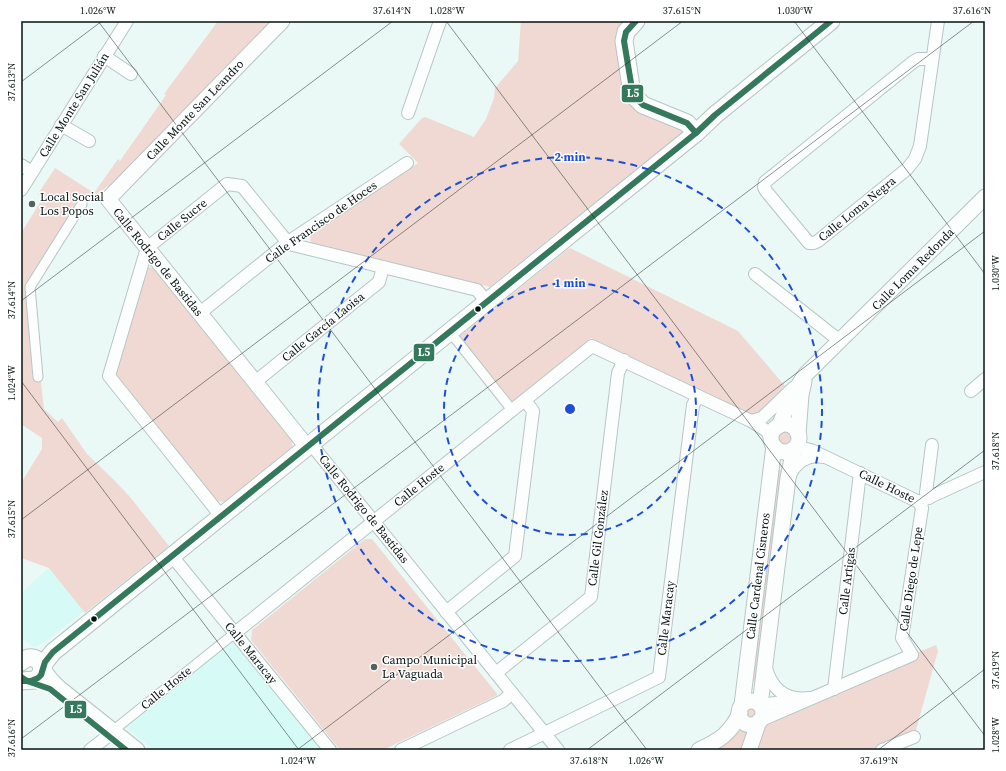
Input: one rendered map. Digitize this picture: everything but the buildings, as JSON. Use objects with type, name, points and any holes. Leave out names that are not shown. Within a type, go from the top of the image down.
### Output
[{"type":"main road","points":[[636,21],[626,32],[624,41],[633,95],[643,105],[687,123],[696,133]]},
{"type":"main road","points":[[23,679],[35,680],[41,675],[28,661],[44,657],[53,652],[696,133],[715,115],[831,21]]},
{"type":"street","name":"Calle Monte San Julián","points":[[21,190],[127,21]]},
{"type":"street","name":"Calle Monte San Leandro","points":[[108,198],[282,21]]},
{"type":"street","points":[[408,113],[440,21]]},
{"type":"street","name":"Calle Loma Negra","points":[[932,59],[918,59],[913,62],[765,182],[764,187],[766,191],[807,242],[812,244],[818,241],[913,163],[920,146],[938,21]]},
{"type":"street","points":[[104,56],[131,74]]},
{"type":"street","points":[[61,125],[89,142]]},
{"type":"street","name":"Calle Francisco de Hoces","points":[[200,313],[288,242],[407,163]]},
{"type":"street","points":[[21,165],[32,172]]},
{"type":"street","name":"Calle Sucre","points":[[221,516],[109,376],[147,248],[227,184],[242,186],[288,242]]},
{"type":"street","name":"Calle Loma Redonda","points":[[796,391],[803,383],[809,372],[985,197]]},
{"type":"street","name":"Calle Rodrigo de Bastidas","points":[[108,198],[304,443],[311,444],[558,750]]},
{"type":"street","points":[[38,377],[30,288],[82,204]]},
{"type":"street","points":[[288,242],[289,244],[477,290],[487,302]]},
{"type":"street","name":"Calle García Laoisa","points":[[255,382],[379,282],[383,267]]},
{"type":"street","points":[[755,274],[840,341]]},
{"type":"street","points":[[450,332],[512,410]]},
{"type":"street","name":"Calle Hoste","points":[[111,733],[592,346],[751,421],[775,437]]},
{"type":"street","name":"Calle Gil González","points":[[496,673],[591,597],[618,373],[624,360]]},
{"type":"street","points":[[971,391],[985,379]]},
{"type":"street","points":[[751,421],[762,418],[796,391]]},
{"type":"street","points":[[796,391],[799,441],[794,449],[784,452],[778,450],[775,437],[788,425],[794,428],[798,434]]},
{"type":"street","name":"Calle Cardenal Cisneros","points":[[741,709],[775,437],[791,397],[796,391]]},
{"type":"street","name":"Calle Maracay","points":[[510,750],[659,677],[693,405],[698,396]]},
{"type":"street","points":[[446,612],[515,556],[533,411],[525,400]]},
{"type":"street","name":"Calle Hoste","points":[[798,434],[802,441],[811,450]]},
{"type":"street","name":"Calle Diego de Lepe","points":[[834,689],[912,655],[902,638],[922,508],[926,493],[932,445]]},
{"type":"street","name":"Calle Hoste","points":[[794,449],[802,448],[811,450],[860,473],[924,500],[985,472]]},
{"type":"street","name":"Calle Cardenal Cisneros","points":[[760,705],[788,478],[794,449]]},
{"type":"street","points":[[788,478],[797,465],[807,458],[819,457],[833,460]]},
{"type":"street","name":"Calle Artigas","points":[[834,689],[860,473]]},
{"type":"street","name":"Calle Maracay","points":[[172,556],[330,750]]},
{"type":"street","points":[[28,661],[111,733],[126,750]]},
{"type":"street","points":[[765,665],[771,680],[780,692],[797,698],[816,697]]},
{"type":"street","points":[[23,679],[50,689],[137,750]]},
{"type":"street","points":[[741,709],[742,720],[746,723],[753,724],[834,689]]},
{"type":"street","points":[[401,750],[503,701],[512,693]]},
{"type":"street","points":[[700,750],[727,734],[735,724],[741,709],[747,702],[751,701],[760,705],[816,697]]},
{"type":"street","points":[[749,750],[763,714],[760,705]]},
{"type":"street","points":[[90,750],[111,733]]},
{"type":"street","points":[[882,750],[914,737]]},
{"type":"shaded area","points":[[218,21],[271,21],[273,23],[120,178],[82,204],[30,288],[44,409],[58,422],[62,418],[87,454],[130,497],[169,546],[85,613],[49,568],[21,558],[21,483],[42,449],[42,438],[21,424],[21,233],[43,198],[38,194],[55,168],[94,193],[118,159],[120,161],[166,95],[164,94]]},
{"type":"shaded area","points":[[521,21],[630,21],[627,88],[685,131],[560,235],[558,232],[490,287],[311,243],[310,235],[418,163],[399,144],[422,118],[425,117],[474,137],[486,119],[494,98],[495,88],[518,61]]},
{"type":"shaded area","points":[[570,248],[738,331],[785,386],[755,416],[591,338],[508,405],[456,339]]},
{"type":"shaded area","points":[[148,267],[156,268],[293,438],[292,447],[224,502],[217,501],[116,374]]},
{"type":"shaded area","points":[[785,425],[792,426],[799,441],[796,446],[788,451],[781,451],[778,450],[773,431]]},
{"type":"shaded area","points":[[780,470],[785,473],[759,680],[753,681],[749,679],[774,472]]},
{"type":"shaded area","name":"Campo Municipal La Vaguada","points":[[365,539],[372,539],[498,695],[383,750],[340,750],[251,640],[252,630]]},
{"type":"shaded area","points":[[49,568],[84,611],[46,641],[34,647],[21,637],[21,593]]},
{"type":"shaded area","points":[[230,637],[322,750],[154,750],[122,724]]},
{"type":"shaded area","points":[[936,645],[938,651],[914,737],[882,750],[699,750],[752,725],[742,720],[747,702],[755,701],[763,710],[763,714]]},
{"type":"transit line","name":"L5","points":[[636,21],[626,32],[624,41],[633,95],[643,105],[687,123],[696,133]]},
{"type":"transit line","name":"L5","points":[[21,681],[31,681],[38,678],[41,675],[45,662],[53,652],[696,133],[715,115],[831,21]]},
{"type":"transit line","name":"L5","points":[[21,677],[27,681],[50,689],[126,750]]},
{"type":"place","name":"Local Social Los Popos","points":[[32,204]]},
{"type":"place","name":"Campo Municipal La Vaguada","points":[[374,667]]}]
